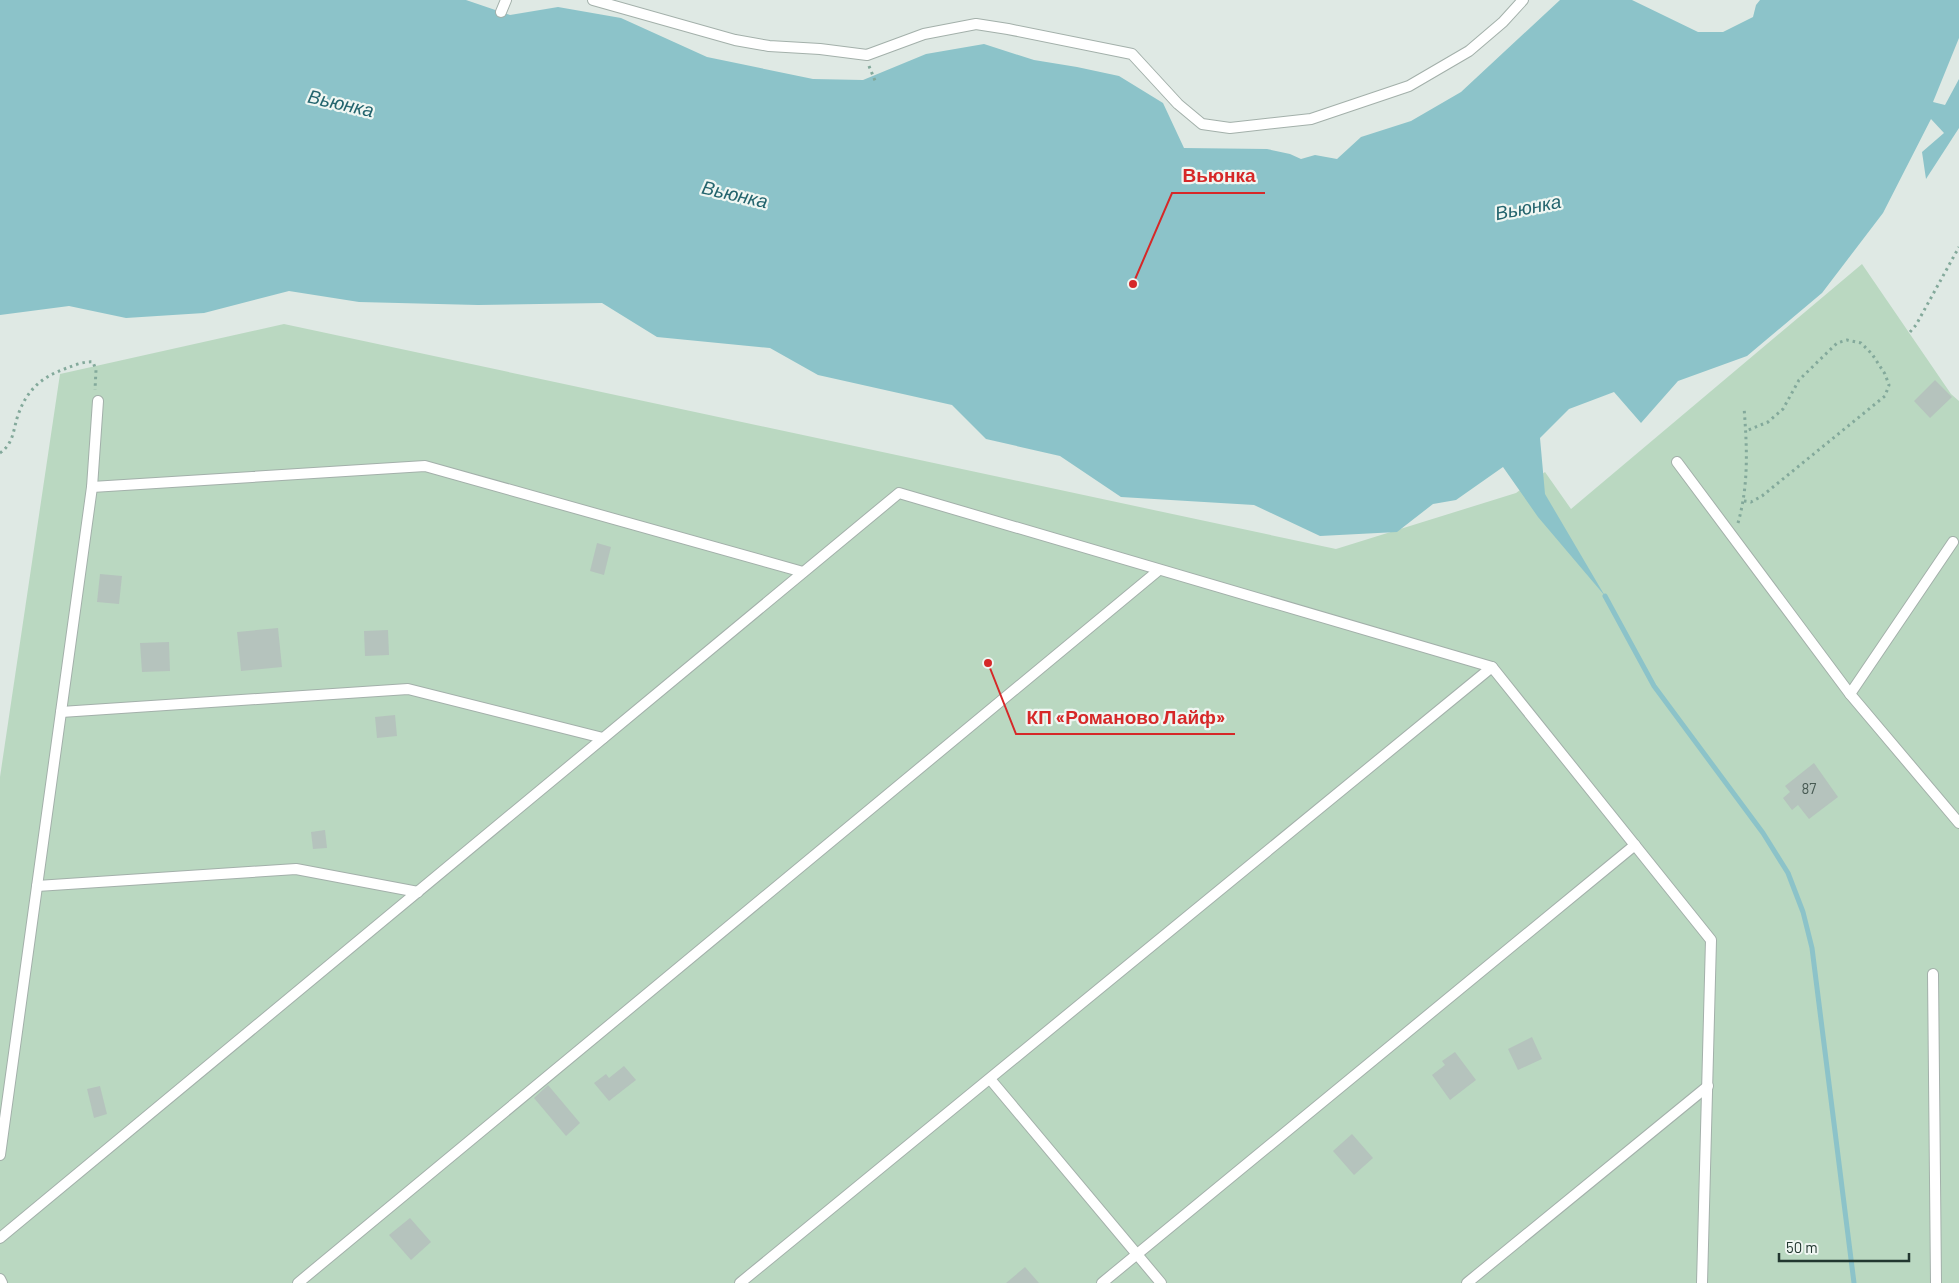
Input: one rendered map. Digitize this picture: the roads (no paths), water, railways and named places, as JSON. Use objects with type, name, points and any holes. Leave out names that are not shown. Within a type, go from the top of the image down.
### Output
[{"type":"lane","points":[[501,12],[506,0]]},
{"type":"lane","points":[[593,0],[735,40],[769,46],[820,49],[867,55],[924,34],[976,24],[1008,29],[1132,54],[1178,104],[1202,124],[1230,128],[1311,119],[1409,86],[1469,51],[1503,22],[1523,0]]},
{"type":"lane","points":[[0,1155],[92,487],[98,401]]},
{"type":"lane","points":[[1677,462],[1850,694],[1959,823]]},
{"type":"lane","points":[[92,487],[426,466],[804,572]]},
{"type":"lane","points":[[0,1238],[899,493],[1492,667],[1712,940],[1702,1283]]},
{"type":"lane","points":[[1850,694],[1953,542]]},
{"type":"lane","points":[[298,1283],[1159,570]]},
{"type":"lane","points":[[740,1283],[1492,667]]},
{"type":"lane","points":[[61,712],[408,689],[603,738]]},
{"type":"lane","points":[[1102,1283],[1635,845]]},
{"type":"lane","points":[[37,886],[296,869],[418,892]]},
{"type":"lane","points":[[1933,974],[1936,1283]]},
{"type":"lane","points":[[990,1078],[1162,1283]]},
{"type":"lane","points":[[1467,1283],[1708,1086]]},
{"type":"lane","points":[[0,1279],[2,1283]]},
{"type":"water","points":[[0,0],[466,0],[510,15],[558,7],[621,18],[707,57],[813,79],[863,80],[926,54],[984,44],[1034,60],[1119,76],[1163,103],[1184,148],[1267,149],[1290,154],[1301,159],[1315,155],[1337,159],[1361,137],[1411,121],[1461,92],[1560,0],[1632,0],[1698,32],[1723,32],[1753,17],[1756,5],[1760,0],[1959,0],[1959,38],[1933,102],[1945,105],[1959,79],[1959,128],[1926,179],[1922,152],[1944,133],[1931,119],[1883,213],[1822,293],[1747,356],[1678,381],[1641,423],[1614,392],[1569,409],[1540,438],[1545,494],[1605,596],[1538,517],[1503,467],[1456,500],[1433,504],[1397,532],[1320,536],[1254,505],[1121,497],[1060,456],[986,439],[952,405],[818,375],[770,348],[657,337],[602,303],[478,305],[359,302],[289,291],[204,313],[126,318],[69,306],[0,315]]},
{"type":"waterway","points":[[1605,596],[1654,686],[1763,833],[1788,873],[1803,912],[1812,948],[1854,1283]]},
{"type":"place","name":"Вьюнка","points":[[1133,284]]},
{"type":"place","name":"КП «Романово Лайф»","points":[[988,663]]}]
